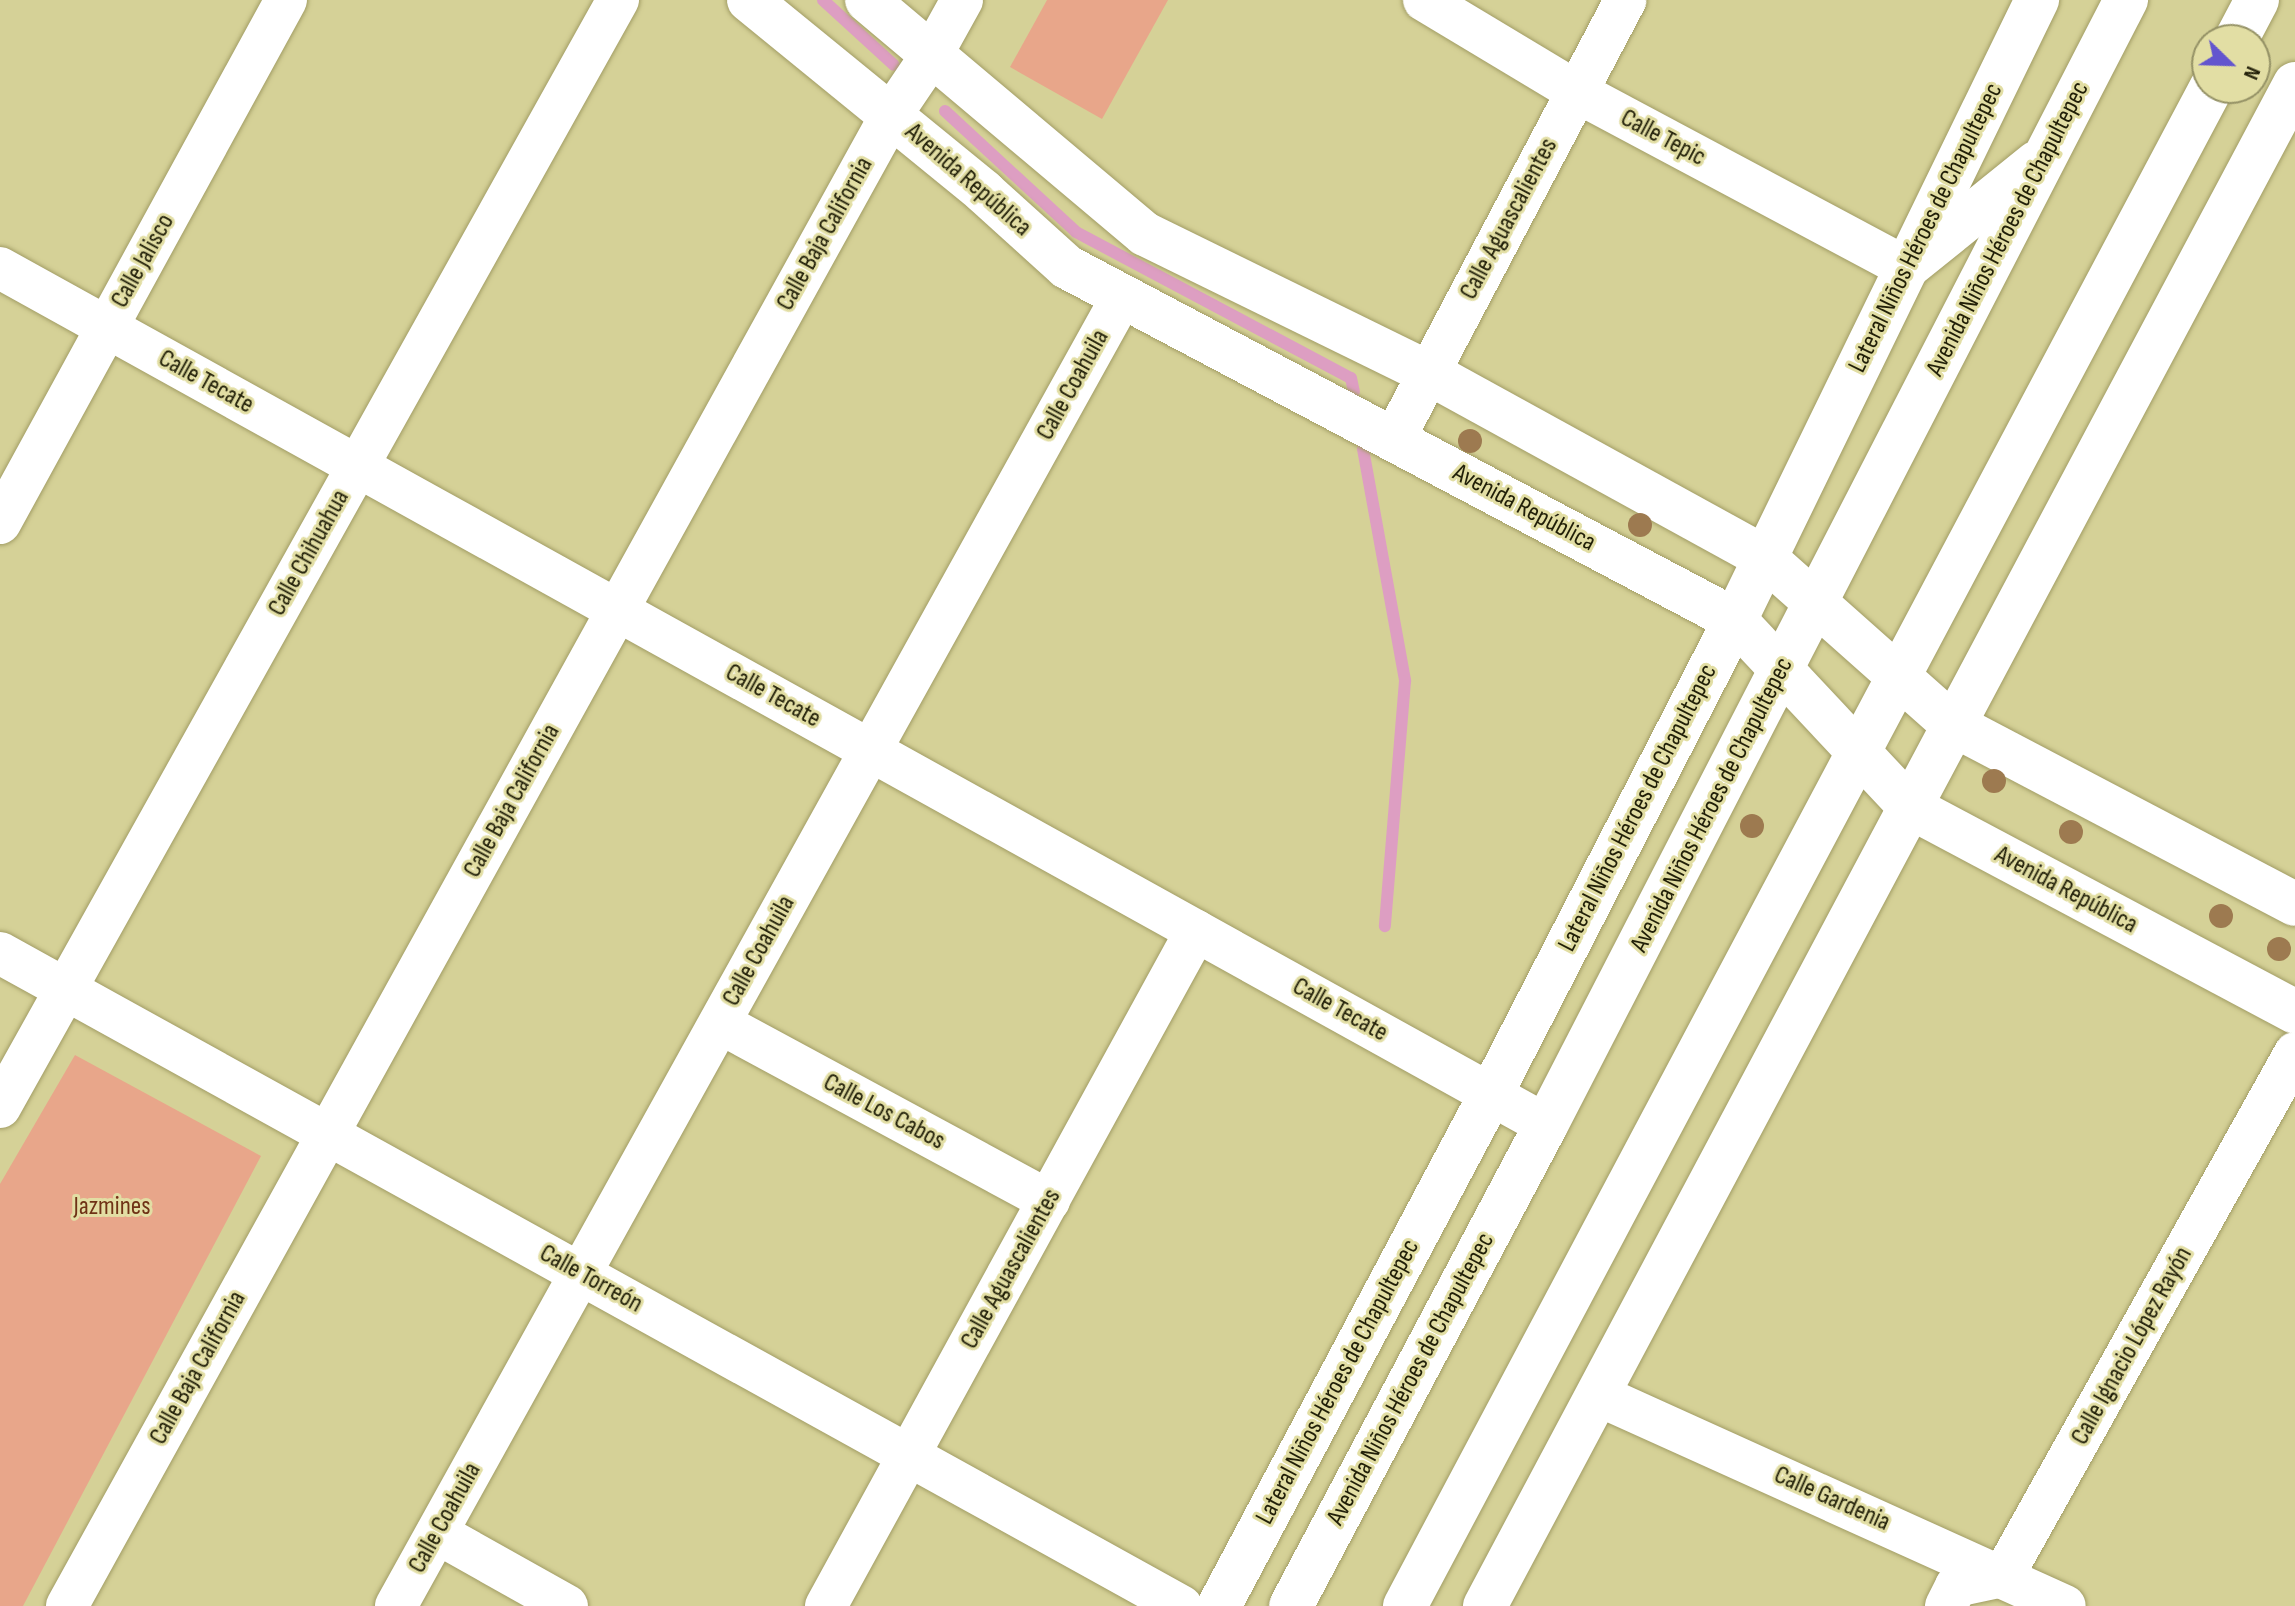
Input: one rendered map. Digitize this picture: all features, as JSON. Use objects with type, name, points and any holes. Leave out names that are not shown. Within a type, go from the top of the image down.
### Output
[{"type":"street","name":"Calle Jalisco","points":[[0,523],[286,0]]},
{"type":"street","name":"Calle Chihuahua","points":[[0,1107],[618,0]]},
{"type":"street","name":"Avenida República","points":[[749,0],[891,115],[1067,267],[1735,620],[1910,807],[2295,1012]]},
{"type":"street","points":[[867,0],[1145,234],[1429,373],[1765,558],[1952,724],[2295,904]]},
{"type":"street","name":"Calle Baja California","points":[[67,1606],[891,115],[931,56],[962,0]]},
{"type":"street","name":"Calle Tepic","points":[[1424,0],[1577,92],[1906,268]]},
{"type":"street","name":"Calle Aguascalientes","points":[[1394,439],[1625,0]]},
{"type":"street","name":"Lateral Niños Héroes de Chapultepec","points":[[1219,1606],[1491,1094],[1735,620],[2037,0]]},
{"type":"street","name":"Avenida Niños Héroes de Chapultepec","points":[[1291,1606],[1546,1125],[2126,0]]},
{"type":"street","points":[[2244,24],[2257,0]]},
{"type":"street","points":[[1485,1606],[2295,84]]},
{"type":"street","points":[[1405,1606],[2203,104]]},
{"type":"street","points":[[1906,268],[2048,154]]},
{"type":"street","name":"Calle Tecate","points":[[0,268],[1546,1125]]},
{"type":"street","name":"Calle Coahuila","points":[[396,1606],[1122,297]]},
{"type":"street","name":"Calle Aguascalientes","points":[[826,1606],[1196,931]]},
{"type":"street","name":"Calle Torreón","points":[[0,953],[1181,1606]]},
{"type":"street","name":"Calle Los Cabos","points":[[720,1023],[1049,1201]]},
{"type":"street","name":"Calle Ignacio López Rayón","points":[[2003,1576],[2295,1053]]},
{"type":"street","name":"Calle Gardenia","points":[[1598,1395],[2065,1606]]},
{"type":"street","points":[[437,1533],[567,1606]]},
{"type":"street","points":[[1946,1606],[1956,1586],[2003,1576]]},
{"type":"green space","points":[[1047,0],[1168,0],[1102,119],[1010,67]]},
{"type":"green space","name":"Jazmines","points":[[75,1055],[261,1156],[23,1606],[0,1606],[0,1184]]},
{"type":"waterway","points":[[823,0],[894,65]]},
{"type":"waterway","points":[[945,111],[1076,232],[1351,378],[1354,392]]},
{"type":"waterway","points":[[1363,449],[1405,681],[1385,926]]}]
